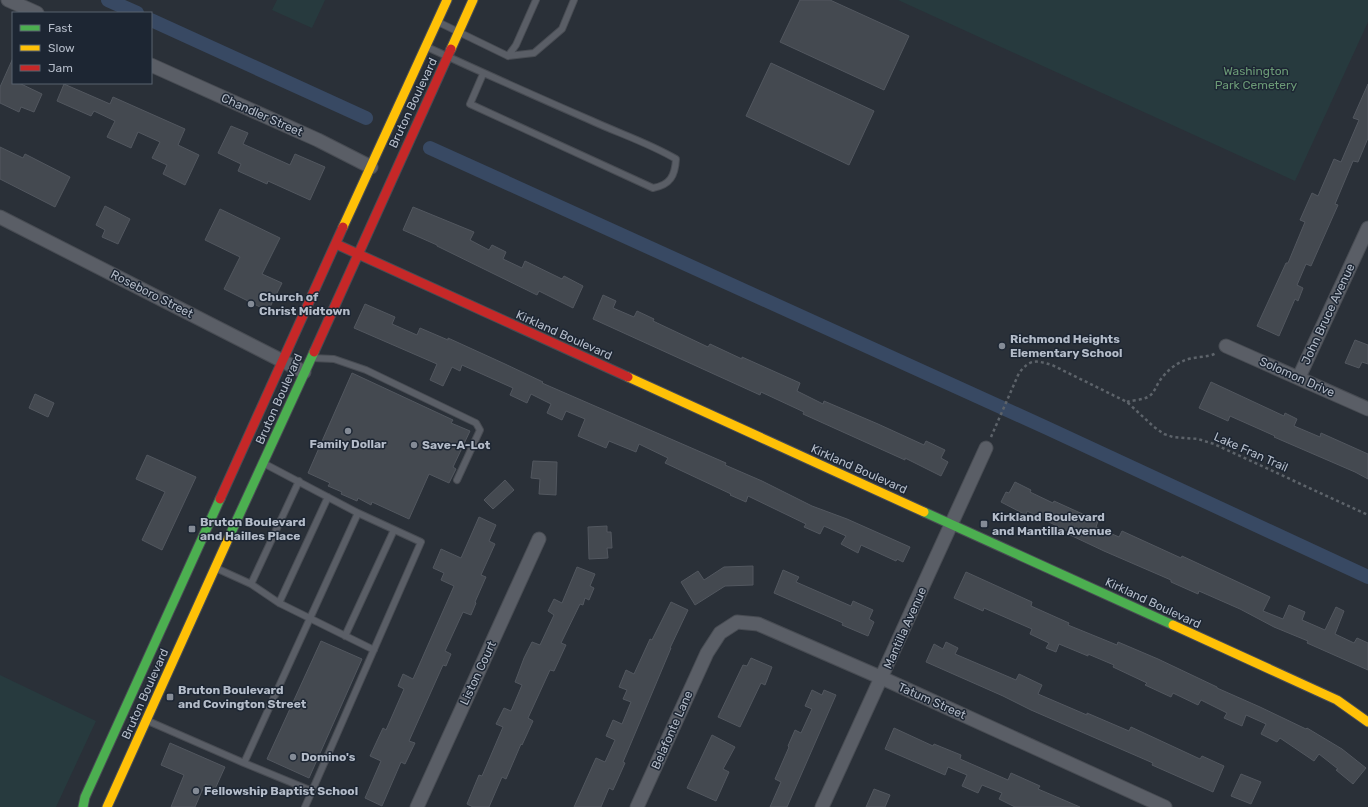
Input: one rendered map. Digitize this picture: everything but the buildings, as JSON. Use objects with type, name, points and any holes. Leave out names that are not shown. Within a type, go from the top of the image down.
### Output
[{"type":"street","points":[[8,0],[35,12]]},
{"type":"street","name":"Bruton Boulevard","points":[[83,807],[85,797],[282,360],[447,0]]},
{"type":"street","name":"Bruton Boulevard","points":[[107,807],[473,0]]},
{"type":"street","name":"Chandler Street","points":[[152,65],[318,140],[371,167]]},
{"type":"street","name":"Roseboro Street","points":[[0,216],[304,372]]},
{"type":"street","name":"John Bruce Avenue","points":[[1299,377],[1368,228]]},
{"type":"street","name":"Kirkland Boulevard","points":[[336,244],[1337,700],[1368,722]]},
{"type":"street","name":"Solomon Drive","points":[[1226,346],[1299,377],[1368,409]]},
{"type":"street","name":"Mantilla Avenue","points":[[822,807],[986,448]]},
{"type":"street","name":"Liston Court","points":[[418,807],[540,539]]},
{"type":"street","points":[[193,558],[216,568]]},
{"type":"street","name":"Tatum Street","points":[[707,653],[720,633],[737,622],[758,624],[882,678],[1165,807]]},
{"type":"street","name":"Belafonte Lane","points":[[637,807],[707,653]]},
{"type":"street","points":[[141,674],[163,684]]},
{"type":"lane","points":[[508,56],[516,46],[536,0]]},
{"type":"lane","points":[[438,21],[508,56],[534,53],[562,29],[574,0]]},
{"type":"lane","points":[[426,46],[483,74],[615,132],[661,150],[676,159],[676,170],[672,178],[665,184],[653,188],[470,104],[483,74]]},
{"type":"lane","points":[[311,358],[334,359],[366,370],[476,423],[480,430],[457,480]]},
{"type":"lane","points":[[263,462],[358,513],[421,542],[305,807]]},
{"type":"lane","points":[[251,584],[299,481]]},
{"type":"lane","points":[[279,603],[328,497]]},
{"type":"lane","points":[[244,763],[358,513]]},
{"type":"lane","points":[[345,636],[394,530]]},
{"type":"lane","points":[[216,568],[251,584],[279,603],[374,650]]},
{"type":"lane","points":[[146,720],[312,792]]},
{"type":"path","points":[[1127,402],[1147,397],[1153,393],[1161,379],[1183,361],[1200,356],[1212,356],[1226,346]]},
{"type":"path","name":"Lake Fran Trail","points":[[993,433],[1019,373],[1024,366],[1032,361],[1042,362],[1052,365],[1127,402],[1154,427],[1164,434],[1173,437],[1198,439],[1214,444],[1368,515]]},
{"type":"green space","points":[[277,0],[325,0],[312,28],[272,10]]},
{"type":"green space","name":"Washington Park Cemetery","points":[[898,0],[1368,0],[1368,22],[1295,181]]},
{"type":"green space","points":[[0,675],[96,721],[56,807],[0,807]]},
{"type":"waterway","points":[[108,0],[135,12]]},
{"type":"waterway","points":[[152,20],[366,118]]},
{"type":"waterway","points":[[430,148],[1047,428],[1368,577]]},
{"type":"traffic: fast","points":[[229,537],[314,352]]},
{"type":"traffic: fast","points":[[83,807],[85,797],[220,499]]},
{"type":"traffic: fast","points":[[924,512],[1173,625]]},
{"type":"traffic: slow","points":[[343,227],[447,0]]},
{"type":"traffic: slow","points":[[451,49],[473,0]]},
{"type":"traffic: slow","points":[[628,377],[924,512]]},
{"type":"traffic: slow","points":[[107,807],[229,537]]},
{"type":"traffic: slow","points":[[1173,625],[1337,700],[1368,722]]},
{"type":"traffic: jam","points":[[314,352],[451,49]]},
{"type":"traffic: jam","points":[[220,499],[343,227]]},
{"type":"traffic: jam","points":[[336,244],[628,377]]},
{"type":"place","name":"Church of Christ Midtown","points":[[251,304]]},
{"type":"place","name":"Richmond Heights Elementary School","points":[[1002,346]]},
{"type":"place","name":"Family Dollar","points":[[348,431]]},
{"type":"place","name":"Save-A-Lot","points":[[414,445]]},
{"type":"place","name":"Kirkland Boulevard and Mantilla Avenue","points":[[984,524]]},
{"type":"place","name":"Bruton Boulevard and Hailles Place","points":[[192,529]]},
{"type":"place","name":"Bruton Boulevard and Covington Street","points":[[170,697]]},
{"type":"place","name":"Domino's","points":[[293,757]]},
{"type":"place","name":"Fellowship Baptist School","points":[[196,791]]}]
